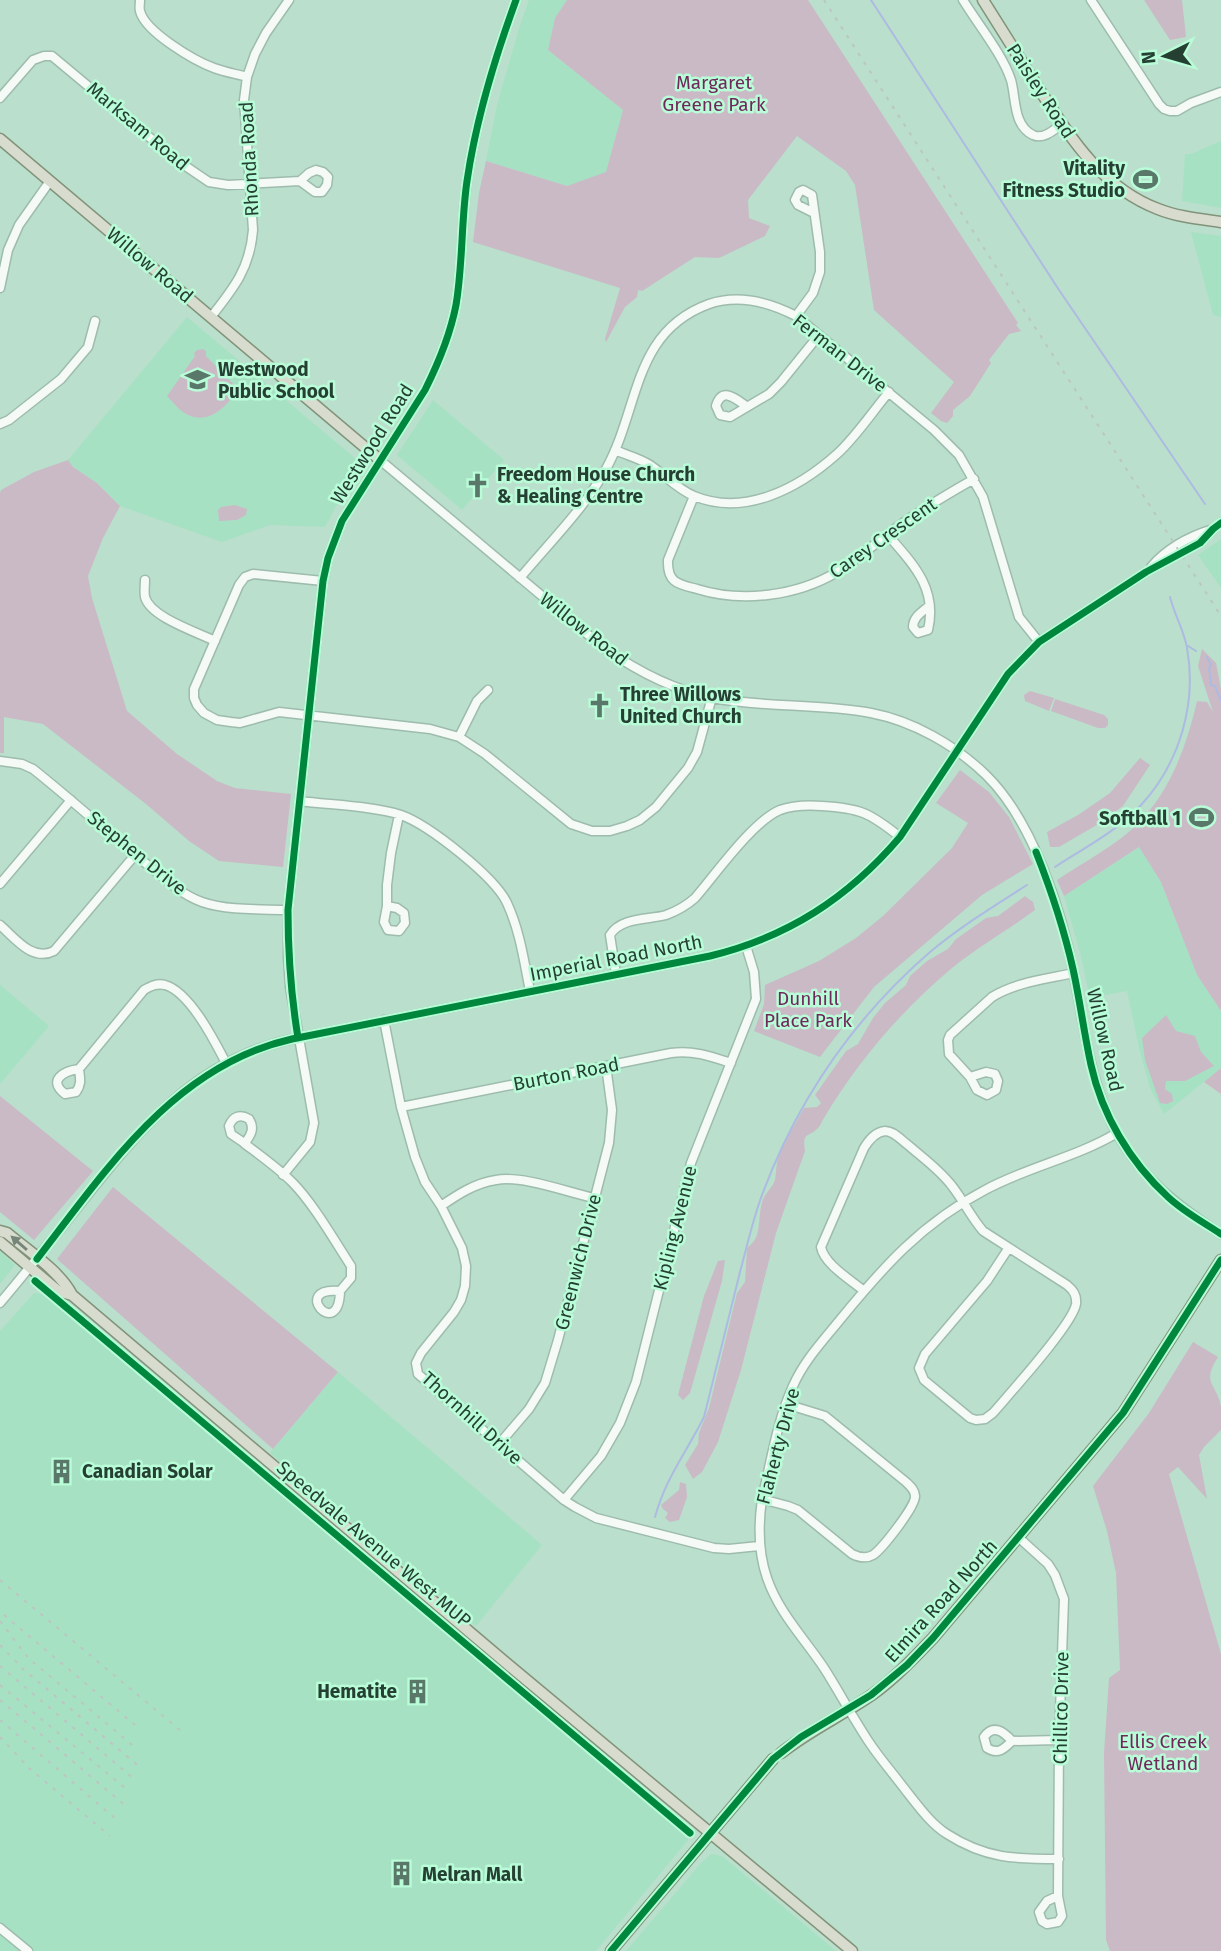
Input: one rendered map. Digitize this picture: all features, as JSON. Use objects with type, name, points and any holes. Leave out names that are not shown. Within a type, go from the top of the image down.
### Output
[{"type":"main road","name":"Paisley Road","points":[[983,0],[1062,124],[1097,169],[1135,198],[1158,209],[1221,222]]},
{"type":"main road","name":"Willow Road","points":[[0,139],[380,460]]},
{"type":"main road","points":[[0,1231],[37,1258],[66,1284],[72,1295],[852,1951]]},
{"type":"main road","points":[[0,1242],[58,1291],[72,1295]]},
{"type":"main road","name":"Elmira Road North","points":[[611,1951],[777,1756],[801,1737],[871,1695],[907,1665],[933,1638],[1123,1413],[1221,1260]]},
{"type":"street","points":[[140,0],[140,12],[153,30],[170,44],[214,68],[247,77]]},
{"type":"street","name":"Rhonda Road","points":[[211,317],[240,278],[251,247],[253,230],[244,100],[247,77],[266,33],[289,0]]},
{"type":"street","name":"Westwood Road","points":[[283,1175],[310,1142],[314,1123],[290,987],[288,909],[323,581],[328,558],[342,521],[425,390],[448,338],[457,295],[473,139],[499,44],[516,0]]},
{"type":"street","points":[[962,0],[1007,69],[1013,86],[1016,110],[1025,128],[1030,134],[1042,136],[1062,124]]},
{"type":"street","points":[[1091,0],[1164,109],[1177,111],[1221,92]]},
{"type":"street","name":"Marksam Road","points":[[0,99],[33,60],[52,56],[192,172],[209,182],[250,185],[300,181]]},
{"type":"street","points":[[0,288],[8,250],[19,225],[50,181]]},
{"type":"street","points":[[796,316],[813,293],[820,272],[814,213]]},
{"type":"street","name":"Ferman Drive","points":[[520,578],[589,496],[608,466],[647,359],[657,341],[683,316],[714,303],[732,300],[762,302],[796,316],[888,391],[959,455],[987,508],[1019,617],[1039,642]]},
{"type":"street","points":[[0,424],[9,420],[61,379],[88,347],[96,321]]},
{"type":"street","points":[[746,406],[760,401],[775,388],[819,335]]},
{"type":"street","points":[[615,450],[648,463],[673,484],[694,496],[719,501],[748,502],[790,487],[839,453],[888,391]]},
{"type":"street","name":"Willow Road","points":[[380,460],[604,648],[666,684],[712,697],[743,702],[846,709],[899,720],[921,729],[957,751],[986,775],[1020,819],[1042,867],[1074,973],[1091,1067],[1102,1101],[1117,1133],[1143,1171],[1169,1198],[1221,1234]]},
{"type":"street","name":"Carey Crescent","points":[[694,496],[668,560],[667,571],[674,582],[726,595],[762,595],[800,588],[836,573],[931,503],[974,479]]},
{"type":"street","name":"Imperial Road North","points":[[0,1303],[99,1180],[160,1111],[180,1093],[226,1063],[262,1047],[298,1038],[710,956],[747,946],[803,920],[832,902],[879,861],[900,837],[1008,674],[1039,642],[1146,572],[1200,543],[1217,526]]},
{"type":"street","points":[[887,534],[921,575],[928,591],[929,606]]},
{"type":"street","points":[[323,581],[253,574],[245,577],[239,585],[194,688],[194,698],[204,713],[217,720],[240,723],[279,712],[430,729],[459,737],[485,754],[571,824],[592,831],[610,831],[640,820],[656,807],[688,768],[697,752],[712,697]]},
{"type":"street","points":[[145,580],[145,597],[158,613],[215,640]]},
{"type":"street","points":[[459,737],[477,701],[488,690]]},
{"type":"street","name":"Stephen Drive","points":[[0,761],[22,764],[33,769],[178,889],[205,903],[231,907],[288,909]]},
{"type":"street","points":[[0,884],[71,800]]},
{"type":"street","points":[[300,801],[379,810],[399,815],[428,828],[456,849],[506,900],[516,922],[530,991]]},
{"type":"street","points":[[616,974],[610,935],[614,928],[665,915],[687,905],[752,831],[766,817],[778,811],[805,805],[848,808],[879,820],[900,837]]},
{"type":"street","points":[[387,906],[391,853],[399,815]]},
{"type":"street","points":[[0,925],[33,954],[42,955],[54,951],[135,855]]},
{"type":"street","name":"Kipling Avenue","points":[[564,1500],[600,1456],[620,1423],[636,1382],[691,1163],[756,999],[754,972],[747,946]]},
{"type":"street","points":[[970,1077],[949,1054],[947,1046],[950,1035],[999,992],[1012,986],[1074,973]]},
{"type":"street","points":[[79,1069],[144,990],[153,985],[164,985],[185,999],[200,1016],[226,1063]]},
{"type":"street","name":"Thornhill Drive","points":[[384,1020],[401,1107],[415,1157],[425,1182],[462,1248],[466,1266],[461,1300],[421,1353],[416,1363],[418,1374],[564,1500],[596,1518],[722,1549],[759,1546]]},
{"type":"street","name":"Burton Road","points":[[401,1107],[681,1052],[702,1054],[731,1063]]},
{"type":"street","name":"Greenwich Drive","points":[[500,1443],[545,1383],[558,1340],[612,1125],[606,1066]]},
{"type":"street","points":[[864,1291],[828,1261],[821,1248],[864,1147],[874,1136],[888,1132],[939,1170],[983,1231],[1073,1291],[1077,1299],[1076,1308],[1059,1334],[985,1419],[976,1420],[964,1414],[924,1380],[919,1368],[925,1354],[987,1281],[1008,1249]]},
{"type":"street","name":"Flaherty Drive","points":[[1059,1859],[1014,1859],[988,1855],[945,1833],[925,1814],[879,1755],[779,1606],[767,1577],[759,1546],[762,1499],[786,1404],[800,1371],[890,1262],[919,1233],[963,1202],[1007,1178],[1082,1152],[1117,1133]]},
{"type":"street","points":[[245,1143],[301,1192],[351,1266],[351,1276],[340,1291]]},
{"type":"street","points":[[440,1206],[466,1190],[495,1180],[515,1179],[594,1198]]},
{"type":"street","points":[[762,1499],[798,1510],[859,1557],[873,1555],[911,1511],[915,1501],[913,1489],[906,1482],[835,1423],[818,1413],[786,1404]]},
{"type":"street","name":"Chillico Drive","points":[[1018,1537],[1048,1564],[1064,1599],[1059,1740],[1058,1896]]},
{"type":"street","points":[[1012,1741],[1059,1740]]},
{"type":"street","points":[[0,1928],[28,1951]]},
{"type":"shaded area","points":[[529,0],[567,0],[555,18],[548,50],[623,110],[606,173],[567,186],[486,161],[497,105]]},
{"type":"shaded area","points":[[1221,141],[1221,208],[1182,201],[1185,154]]},
{"type":"shaded area","points":[[1191,232],[1221,236],[1221,317],[1213,315]]},
{"type":"shaded area","name":"Westwood Public School","points":[[187,317],[362,464],[325,527],[270,525],[222,542],[120,506],[68,460]]},
{"type":"shaded area","points":[[433,400],[504,460],[462,510],[397,455]]},
{"type":"shaded area","points":[[1221,539],[1221,588],[1198,555]]},
{"type":"shaded area","points":[[1139,847],[1161,882],[1197,975],[1221,1011],[1221,1068],[1164,1114],[1150,1088],[1127,991],[1090,998],[1064,896]]},
{"type":"shaded area","points":[[0,985],[49,1026],[0,1084]]},
{"type":"shaded area","points":[[0,1251],[15,1265],[0,1284]]},
{"type":"shaded area","points":[[34,1293],[44,1294],[199,1425],[259,1469],[689,1831],[688,1840],[596,1951],[0,1951],[0,1331]]},
{"type":"shaded area","points":[[338,1372],[542,1545],[476,1626],[270,1453]]},
{"type":"shaded area","points":[[711,1854],[722,1856],[836,1951],[626,1951]]},
{"type":"green space","name":"Margaret Greene Park","points":[[567,0],[808,0],[1021,331],[1009,334],[989,360],[991,363],[970,396],[953,410],[953,416],[947,423],[931,413],[954,382],[874,310],[855,185],[846,171],[797,136],[748,200],[749,218],[770,226],[765,236],[719,258],[695,257],[642,291],[638,290],[637,297],[625,307],[606,342],[620,288],[473,242],[486,161],[567,186],[606,172],[623,110],[548,50],[555,18]]},
{"type":"green space","points":[[1144,0],[1182,0],[1186,37],[1170,40]]},
{"type":"green space","points":[[203,349],[206,356],[238,389],[229,402],[204,418],[182,412],[167,396],[195,356],[194,353]]},
{"type":"green space","points":[[68,460],[120,506],[103,538],[88,576],[92,598],[127,711],[177,754],[217,781],[235,788],[291,794],[283,867],[219,861],[189,841],[43,724],[4,717],[4,753],[0,753],[0,493],[34,472]]},
{"type":"green space","points":[[235,505],[247,509],[246,515],[237,520],[219,521],[218,510],[221,507]]},
{"type":"green space","points":[[1202,649],[1216,663],[1221,689],[1221,1011],[1197,975],[1161,882],[1139,847],[1064,896],[1057,880],[1136,826],[1161,795],[1179,759],[1197,701],[1207,702],[1213,712],[1198,666]]},
{"type":"green space","points":[[1030,691],[1054,698],[1049,711],[1025,701],[1024,695]]},
{"type":"green space","points":[[1055,699],[1104,715],[1108,719],[1108,725],[1098,728],[1051,711]]},
{"type":"green space","points":[[1140,758],[1150,765],[1123,806],[1059,847],[1050,847],[1047,832],[1110,793]]},
{"type":"green space","name":"Dunhill Place Park","points":[[960,770],[989,792],[1009,817],[1033,864],[982,895],[874,987],[820,1057],[754,1031],[764,1004],[765,985],[819,961],[856,938],[883,916],[952,848],[968,823],[936,803]]},
{"type":"green space","points":[[1025,896],[1033,902],[1035,910],[962,960],[933,984],[866,1057],[819,1127],[805,1137],[805,1151],[776,1233],[741,1370],[718,1442],[702,1472],[693,1479],[685,1465],[698,1444],[737,1293],[745,1282],[747,1248],[755,1239],[763,1200],[775,1180],[779,1157],[804,1108],[817,1107],[821,1103],[815,1095],[846,1051],[858,1044],[873,1018],[885,1003],[906,985],[910,976],[986,918],[998,916]]},
{"type":"green space","points":[[1166,1015],[1176,1031],[1195,1036],[1201,1052],[1214,1066],[1185,1081],[1166,1081],[1165,1089],[1172,1094],[1173,1101],[1167,1104],[1160,1103],[1145,1060],[1142,1038]]},
{"type":"green space","points":[[1221,1068],[1221,1094],[1204,1082]]},
{"type":"green space","points":[[0,1096],[93,1171],[34,1240],[0,1212]]},
{"type":"green space","points":[[113,1187],[338,1372],[273,1449],[57,1259]]},
{"type":"green space","points":[[725,1260],[722,1281],[690,1393],[683,1400],[678,1395],[704,1296],[718,1261]]},
{"type":"green space","name":"Ellis Creek Wetland","points":[[1193,1342],[1218,1357],[1210,1378],[1221,1406],[1221,1430],[1199,1455],[1207,1499],[1178,1467],[1169,1474],[1221,1654],[1221,1951],[1110,1951],[1106,1940],[1104,1753],[1109,1678],[1120,1670],[1116,1573],[1093,1486],[1149,1413]]},
{"type":"green space","points":[[680,1482],[686,1484],[687,1497],[679,1520],[670,1522],[665,1518],[668,1513],[661,1505],[679,1490]]},
{"type":"waterway","points":[[871,0],[1059,290],[1205,504]]},
{"type":"waterway","points":[[1055,867],[1101,838],[1133,813],[1155,787],[1176,751],[1190,690],[1186,641],[1170,597]]},
{"type":"waterway","points":[[1188,646],[1196,651]]},
{"type":"waterway","points":[[1207,657],[1211,665],[1211,685],[1215,686],[1221,701]]},
{"type":"waterway","points":[[655,1517],[671,1477],[704,1417],[759,1204],[776,1160],[810,1094],[853,1033],[902,978],[953,934],[1027,885]]},
{"type":"railway","points":[[824,0],[1221,616]]},
{"type":"railway","points":[[0,1580],[181,1731]]},
{"type":"railway","points":[[4,1615],[135,1725]]},
{"type":"railway","points":[[0,1621],[33,1662],[137,1749]]},
{"type":"railway","points":[[0,1645],[23,1669],[141,1768]]},
{"type":"railway","points":[[0,1666],[133,1778]]},
{"type":"railway","points":[[0,1685],[130,1792]]},
{"type":"railway","points":[[0,1700],[127,1807]]},
{"type":"railway","points":[[0,1720],[118,1821]]},
{"type":"railway","points":[[0,1737],[29,1768],[110,1836]]},
{"type":"cycle path","points":[[298,1038],[290,974],[288,910],[323,581],[328,558],[342,521],[425,390],[447,338],[458,290],[465,196],[475,135],[493,67],[516,0]]},
{"type":"cycle path","points":[[37,1259],[117,1157],[146,1125],[212,1072],[250,1052],[292,1039],[710,956],[765,938],[815,912],[859,879],[900,837],[1008,674],[1039,642],[1146,572],[1200,543],[1221,523]]},
{"type":"cycle path","points":[[1036,852],[1066,939],[1091,1065],[1110,1120],[1141,1169],[1154,1183],[1180,1207],[1221,1234]]},
{"type":"cycle path","points":[[611,1951],[773,1759],[801,1737],[871,1695],[907,1665],[933,1638],[1123,1413],[1221,1260]]},
{"type":"cycle path","name":"Speedvale Avenue West MUP","points":[[35,1281],[690,1833]]},
{"type":"place","name":"Vitality Fitness Studio","points":[[1145,179]]},
{"type":"place","name":"Westwood Public School","points":[[198,380]]},
{"type":"place","name":"Freedom House Church & Healing Centre","points":[[477,485]]},
{"type":"place","name":"Three Willows United Church","points":[[600,705]]},
{"type":"place","name":"Softball 1","points":[[1201,818]]},
{"type":"place","name":"Canadian Solar","points":[[62,1471]]},
{"type":"place","name":"Hematite","points":[[417,1691]]},
{"type":"place","name":"Melran Mall","points":[[402,1874]]}]
